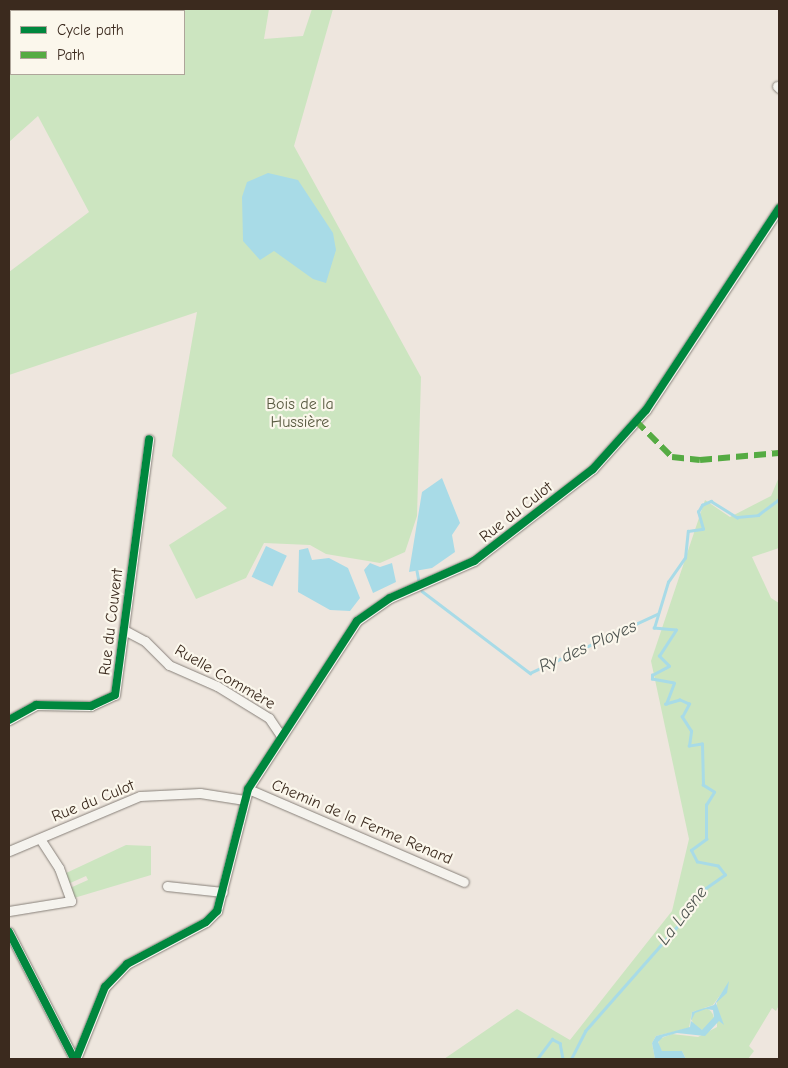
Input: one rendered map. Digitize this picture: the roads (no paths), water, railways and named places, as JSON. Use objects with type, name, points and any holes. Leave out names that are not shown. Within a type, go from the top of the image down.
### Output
[{"type":"street","name":"Rue du Culot","points":[[9,851],[140,796],[200,793],[244,800],[248,788],[281,736],[363,615],[474,561],[610,452],[705,326],[779,208]]},
{"type":"street","name":"Rue du Couvent","points":[[9,720],[36,705],[91,706],[115,695],[126,630],[149,439]]},
{"type":"street","name":"Ruelle Commère","points":[[126,630],[145,641],[169,665],[217,686],[269,718],[281,736]]},
{"type":"street","name":"Chemin de la Ferme Renard","points":[[248,788],[464,882]]},
{"type":"street","points":[[9,932],[75,1059],[87,1042],[102,990],[127,964],[206,922],[217,911],[244,800]]},
{"type":"street","points":[[9,911],[71,901],[59,868],[40,839]]},
{"type":"street","points":[[167,886],[223,892]]},
{"type":"water","points":[[268,173],[298,180],[333,233],[336,250],[326,283],[313,279],[274,251],[260,260],[243,241],[242,197],[247,182]]},
{"type":"water","points":[[442,478],[460,523],[452,535],[455,552],[432,568],[409,572],[422,492]]},
{"type":"water","points":[[266,546],[287,556],[272,587],[252,577]]},
{"type":"water","points":[[308,548],[312,560],[329,558],[348,568],[360,598],[350,611],[330,610],[298,592],[299,550]]},
{"type":"water","points":[[370,563],[380,567],[392,563],[396,582],[373,593],[364,570]]},
{"type":"water","points":[[729,981],[727,993],[716,1003],[724,1025],[719,1021],[705,1036],[677,1033],[663,1037],[658,1042],[662,1051],[682,1051],[686,1059],[655,1059],[652,1043],[656,1036],[690,1027],[692,1012],[714,1005]],"holes":[[[706,1009],[713,1010],[714,1017],[702,1030],[691,1021],[695,1013]]]},
{"type":"waterway","name":"La Lasne","points":[[571,1059],[585,1031],[682,921],[682,912],[693,897],[725,875],[718,866],[697,862],[691,850],[706,839],[706,805],[714,792],[703,785],[702,744],[689,746],[691,731],[682,717],[689,704],[680,700],[666,704],[674,683],[652,679],[652,675],[669,666],[659,656],[676,630],[654,628],[668,582],[685,558],[688,531],[703,529],[698,512],[702,505],[711,501],[737,517],[758,515],[779,499]]},
{"type":"waterway","name":"Ry des Ployes","points":[[417,571],[419,581]]},
{"type":"waterway","name":"Ry des Ployes","points":[[422,591],[530,673],[657,614]]},
{"type":"waterway","name":"La Lasne","points":[[537,1059],[552,1039],[560,1043],[563,1059]]},
{"type":"park label","name":"Bois de la Hussière","points":[[300,413]]}]
